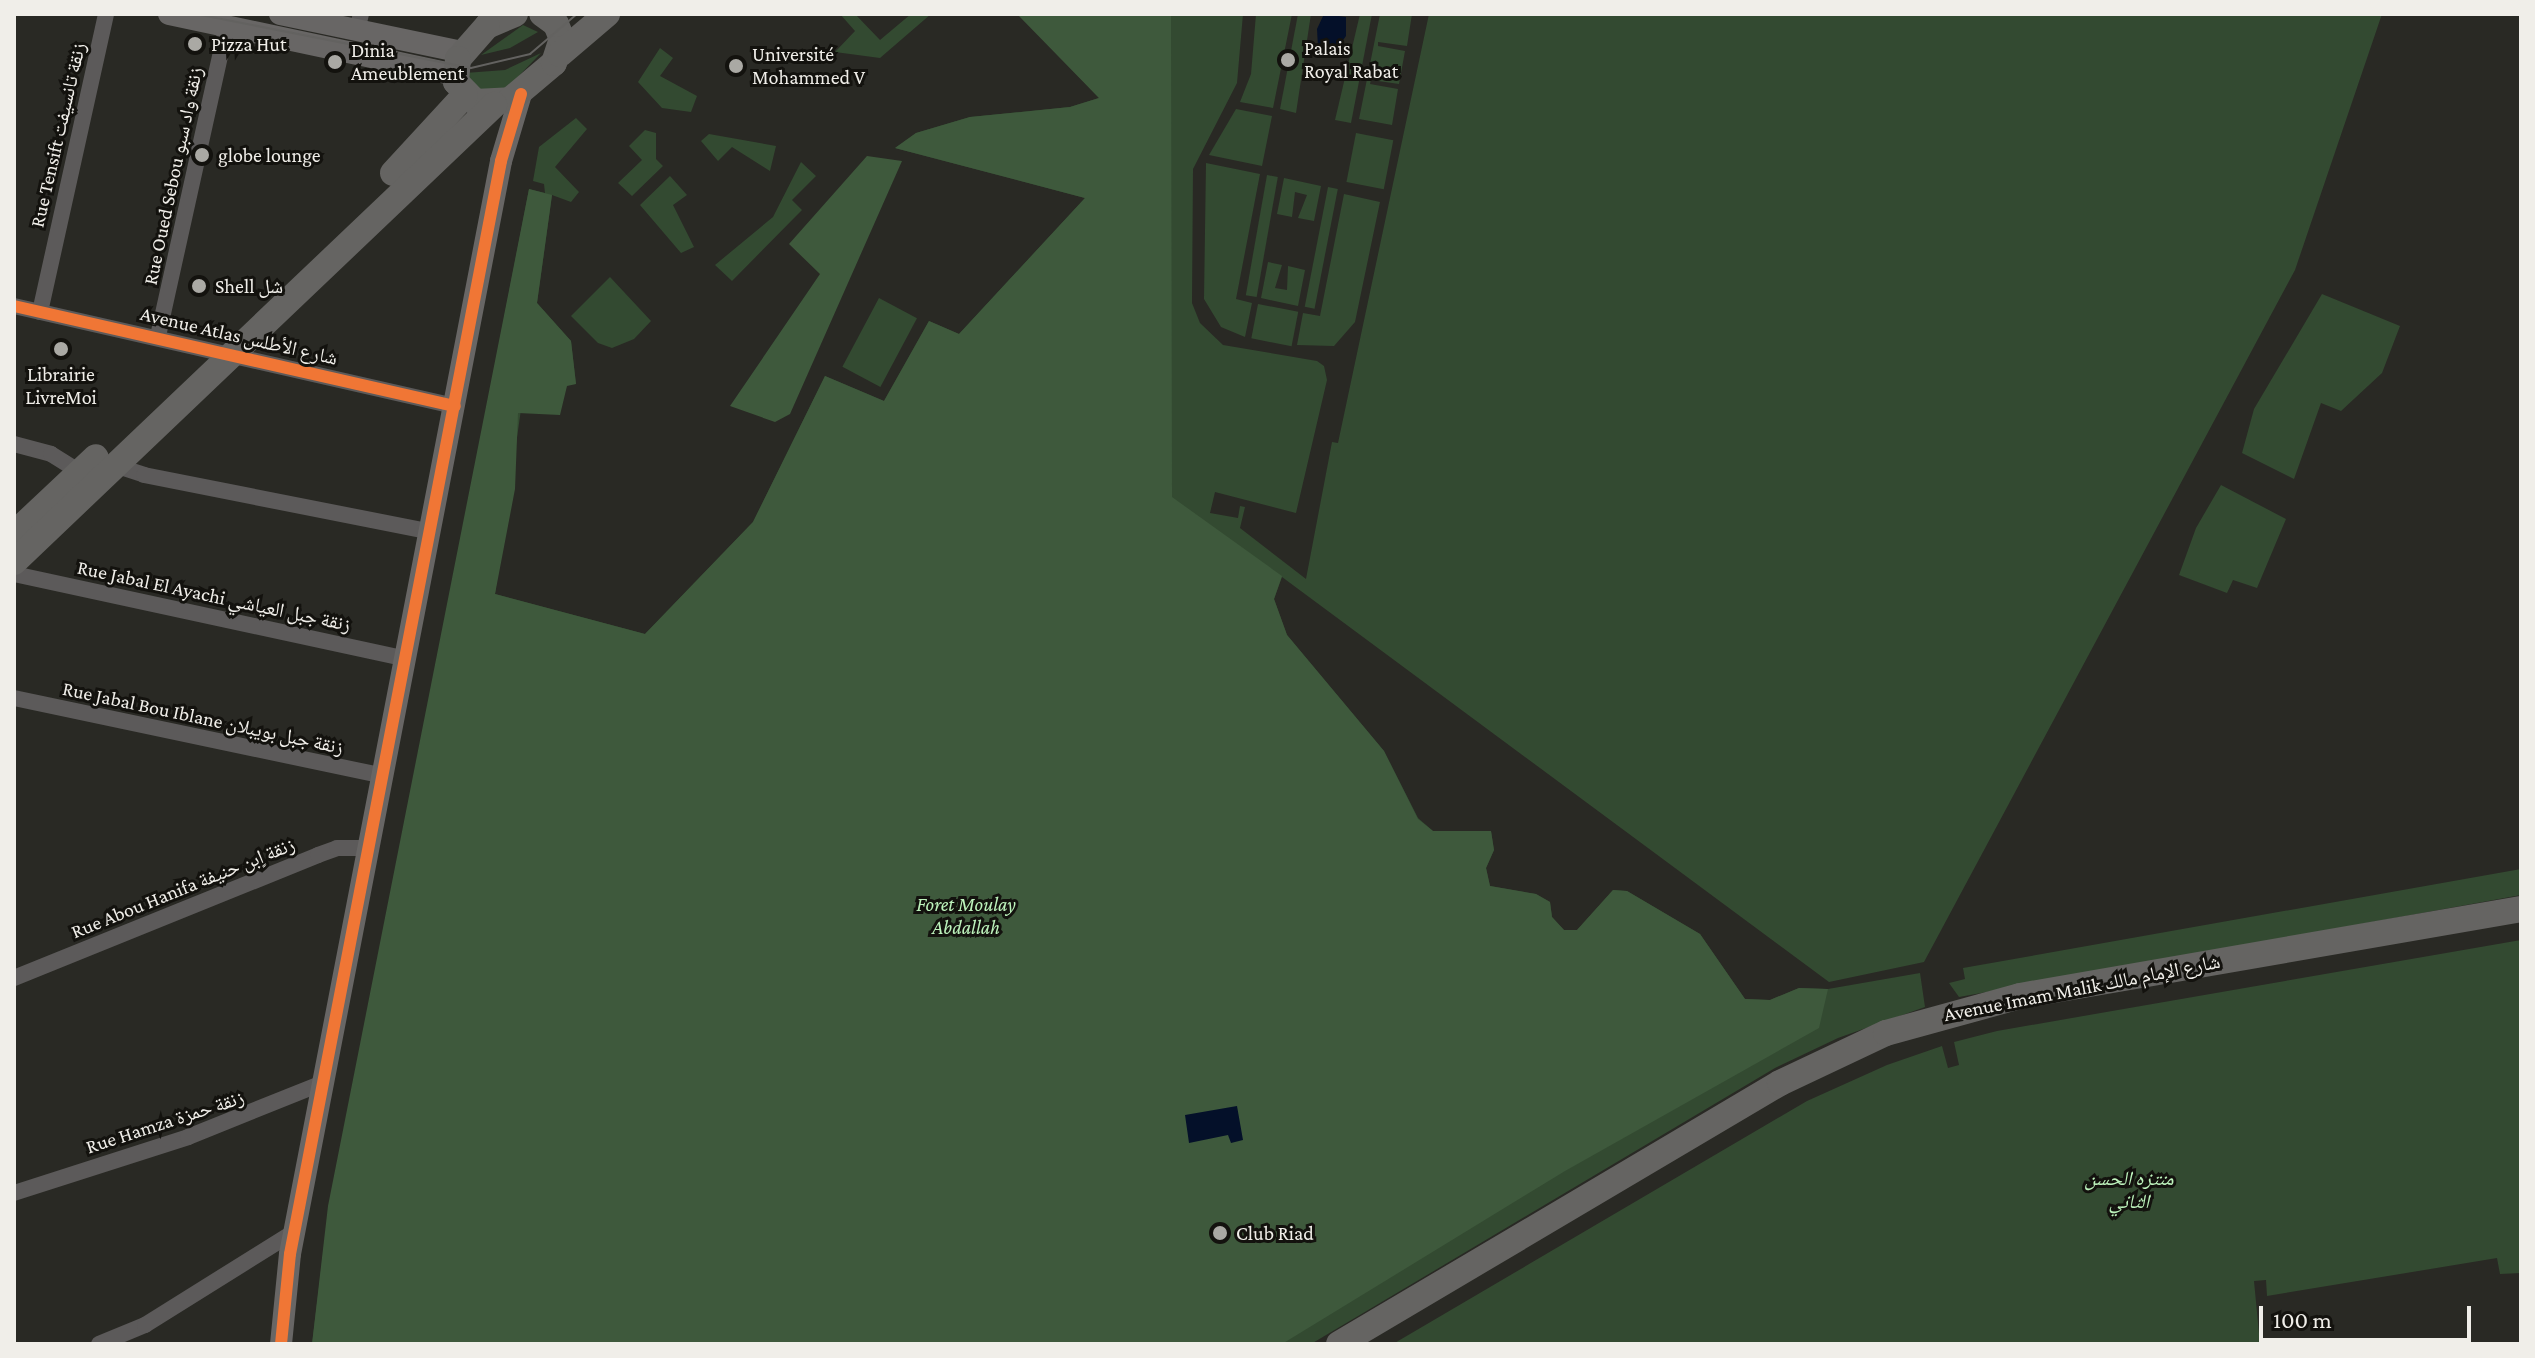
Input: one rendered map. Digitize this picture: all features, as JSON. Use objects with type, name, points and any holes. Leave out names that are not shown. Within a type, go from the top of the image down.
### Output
[{"type":"main road","points":[[542,14],[558,28],[560,54]]},
{"type":"main road","points":[[14,534],[96,465],[219,351],[607,14]]},
{"type":"main road","points":[[219,351],[379,187],[460,74],[477,33],[510,15]]},
{"type":"main road","points":[[460,74],[505,101]]},
{"type":"main road","points":[[14,562],[96,465]]},
{"type":"main road","name":"Avenue Imam Malik شارع الإمام مالك","points":[[1339,1344],[1780,1083],[1886,1033],[2020,996],[2521,909]]},
{"type":"main road","name":"Avenue Imam Malik شارع الإمام مالك","points":[[1370,1344],[1784,1097],[1889,1048],[2025,1010],[2521,923]]},
{"type":"street","name":"Rue Tensift زنقة تانسيفت","points":[[40,312],[106,14]]},
{"type":"street","points":[[169,14],[460,74]]},
{"type":"street","points":[[280,14],[359,22],[460,74]]},
{"type":"street","name":"Rue Oued Sebou زنقة واد سبو","points":[[158,336],[227,25]]},
{"type":"street","points":[[281,1344],[294,1232],[371,848],[501,161],[505,101]]},
{"type":"street","name":"Avenue Atlas شارع الأطلس","points":[[14,306],[158,336],[455,406]]},
{"type":"street","points":[[14,444],[96,465],[431,532]]},
{"type":"street","name":"Rue Jabal El Ayachi زنقة جبل العياشي","points":[[14,574],[406,659]]},
{"type":"street","name":"Rue Jabal Bou Iblane زنقة جبل بويبلان","points":[[14,698],[384,776]]},
{"type":"street","name":"Rue Abou Hanifa زنقة اٍبن حنيفة","points":[[14,978],[303,860],[337,848],[371,848]]},
{"type":"street","name":"Rue Hamza زنقة حمزة","points":[[14,1193],[188,1137],[325,1082]]},
{"type":"street","points":[[99,1344],[145,1325],[294,1232]]},
{"type":"green space","points":[[840,14],[855,14],[880,40],[911,14],[931,14],[880,58],[835,52],[855,31]]},
{"type":"green space","name":"Foret Moulay Abdallah","points":[[1017,14],[1171,14],[1172,497],[1282,576],[1274,599],[1287,635],[1384,751],[1418,819],[1433,831],[1491,831],[1494,850],[1486,868],[1490,886],[1536,894],[1550,902],[1552,917],[1564,930],[1577,930],[1613,890],[1627,891],[1700,934],[1745,999],[1770,1000],[1799,988],[1828,989],[1819,1028],[1565,1171],[1282,1344],[312,1344],[328,1206],[529,189],[552,195],[537,303],[571,341],[576,384],[567,386],[560,415],[518,413],[515,489],[495,594],[645,634],[753,522],[825,376],[884,401],[929,321],[959,334],[1085,198],[895,148],[916,133],[970,117],[1070,107],[1099,98]]},
{"type":"green space","points":[[1019,14],[1243,14],[1237,83],[1193,169],[1192,303],[1200,323],[1223,345],[1317,361],[1324,366],[1327,380],[1296,513],[1215,492],[1210,513],[1238,518],[1240,506],[1245,507],[1240,528],[1306,579],[1332,442],[1338,443],[1429,14],[2382,14],[2295,270],[1924,962],[1829,982],[1282,577],[1274,599],[1287,635],[1384,751],[1418,818],[1433,831],[1491,831],[1494,850],[1486,868],[1490,886],[1536,894],[1550,902],[1552,917],[1564,930],[1577,930],[1613,890],[1627,891],[1700,934],[1745,999],[1770,1000],[1799,988],[1828,989],[1920,973],[1925,1007],[1838,1038],[1775,1068],[1311,1344],[312,1344],[324,1246],[529,189],[545,193],[544,184],[533,181],[539,147],[576,118],[587,129],[555,167],[579,192],[571,202],[552,195],[537,303],[571,341],[576,384],[524,388],[495,594],[645,634],[753,522],[825,376],[884,401],[929,321],[959,334],[1085,198],[895,148],[916,133],[970,117],[1070,107],[1099,98]]},
{"type":"green space","points":[[1256,14],[1292,14],[1273,108],[1240,102],[1251,74]]},
{"type":"green space","points":[[1298,14],[1311,14],[1296,113],[1280,109]]},
{"type":"green space","points":[[1360,14],[1372,14],[1351,123],[1335,120]]},
{"type":"green space","points":[[1380,14],[1412,14],[1407,46],[1378,42],[1378,46],[1405,51],[1399,84],[1371,80],[1370,84],[1398,89],[1392,125],[1359,119]]},
{"type":"green space","points":[[523,25],[538,32],[510,48],[481,55]]},
{"type":"green space","points":[[660,48],[673,58],[660,76],[697,96],[691,112],[662,108],[638,82]]},
{"type":"green space","points":[[541,53],[506,89],[482,93],[465,73],[505,70]]},
{"type":"green space","points":[[1236,109],[1272,116],[1262,166],[1209,155]]},
{"type":"green space","points":[[645,130],[656,133],[656,159],[663,166],[632,196],[618,183],[642,160],[629,146]]},
{"type":"green space","points":[[1356,133],[1393,140],[1384,189],[1346,182]]},
{"type":"green space","points":[[709,134],[776,146],[770,171],[732,147],[718,161],[701,141]]},
{"type":"green space","points":[[867,156],[902,161],[790,414],[775,422],[730,406],[820,274],[789,244]]},
{"type":"green space","points":[[801,162],[816,176],[792,200],[802,210],[732,281],[715,265],[773,217]]},
{"type":"green space","points":[[1206,163],[1260,174],[1236,299],[1252,303],[1245,337],[1221,327],[1204,299]]},
{"type":"green space","points":[[1267,175],[1278,177],[1257,297],[1246,295]]},
{"type":"green space","points":[[670,176],[687,195],[673,205],[694,247],[681,253],[640,205]]},
{"type":"green space","points":[[1284,178],[1321,186],[1314,221],[1298,218],[1307,195],[1295,192],[1292,217],[1277,214]]},
{"type":"green space","points":[[1328,187],[1338,189],[1315,309],[1305,307]]},
{"type":"green space","points":[[1344,194],[1380,202],[1355,322],[1334,346],[1297,345],[1303,313],[1320,316]]},
{"type":"green space","points":[[1268,262],[1282,265],[1275,288],[1287,290],[1288,266],[1305,270],[1298,306],[1261,298]]},
{"type":"green space","points":[[610,277],[651,321],[634,339],[612,348],[598,343],[571,316]]},
{"type":"green space","points":[[2322,294],[2400,326],[2382,373],[2341,411],[2321,403],[2294,479],[2242,453],[2254,409]]},
{"type":"green space","points":[[879,298],[917,318],[880,387],[842,367]]},
{"type":"green space","points":[[1258,304],[1298,312],[1292,346],[1251,338]]},
{"type":"green space","points":[[2221,485],[2286,519],[2257,588],[2233,580],[2227,593],[2179,575],[2196,528]]},
{"type":"green space","points":[[2521,869],[2521,895],[1959,997],[1949,983],[1965,979],[1963,968]]},
{"type":"green space","name":"منتزه الحسن الثاني","points":[[2521,940],[2521,1273],[2500,1274],[2497,1258],[2267,1296],[2266,1280],[2254,1281],[2260,1344],[1393,1344],[1807,1101],[1887,1065],[1942,1046],[1948,1068],[1959,1065],[1954,1042],[1997,1031]]},
{"type":"water","points":[[1324,14],[1346,17],[1346,36],[1330,58],[1318,47],[1317,29]]},
{"type":"water","points":[[1237,1106],[1243,1140],[1231,1143],[1228,1135],[1189,1143],[1185,1115]]},
{"type":"tram line","points":[[196,14],[471,68],[530,54],[577,14]]},
{"type":"cycle path","points":[[281,1344],[290,1254],[501,161],[521,94]]},
{"type":"cycle path","points":[[14,306],[455,406]]},
{"type":"place","name":"Pizza Hut","points":[[195,44]]},
{"type":"place","name":"Palais Royal Rabat","points":[[1288,60]]},
{"type":"place","name":"Dinia Ameublement","points":[[335,62]]},
{"type":"place","name":"Université Mohammed V","points":[[736,66]]},
{"type":"place","name":"globe lounge","points":[[202,155]]},
{"type":"place","name":"Shell شل","points":[[199,286]]},
{"type":"place","name":"Librairie LivreMoi","points":[[61,349]]},
{"type":"place","name":"Club Riad","points":[[1220,1233]]}]
